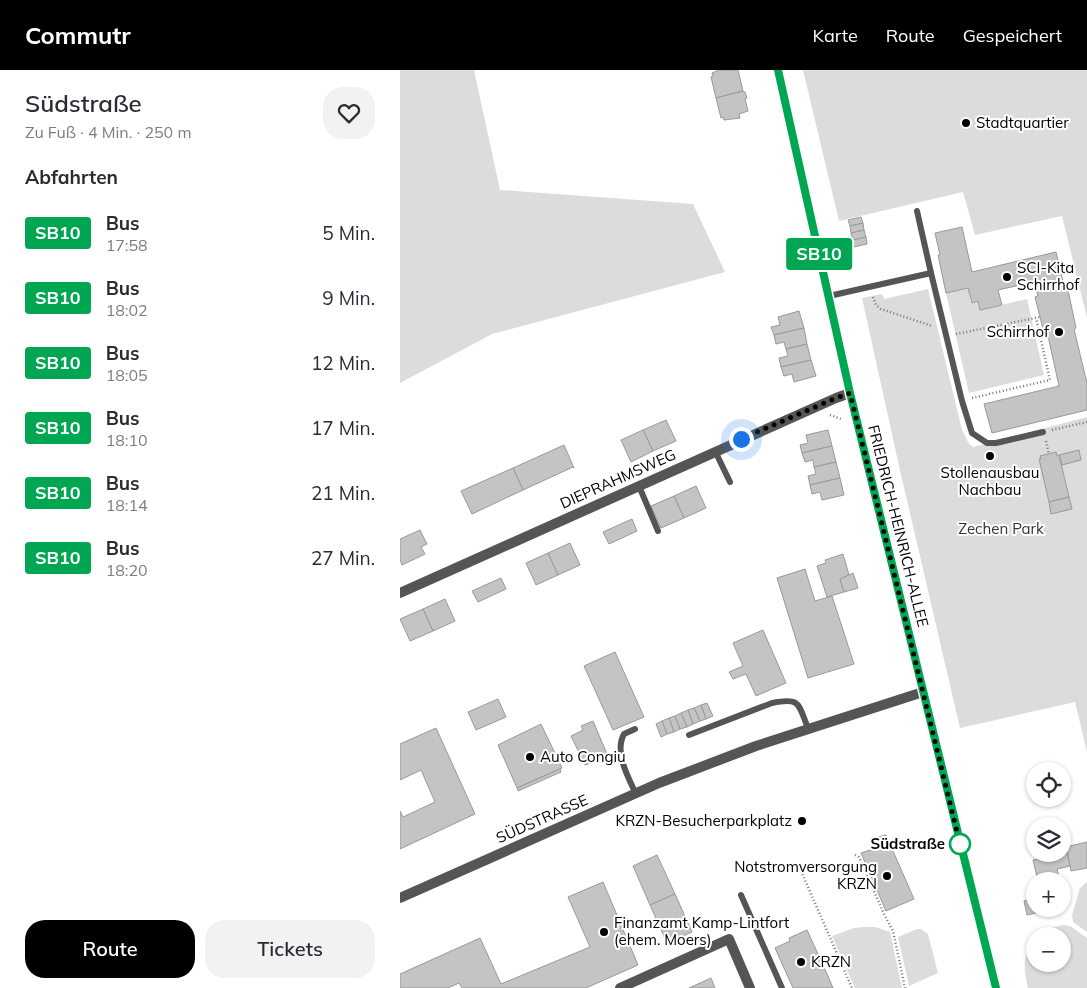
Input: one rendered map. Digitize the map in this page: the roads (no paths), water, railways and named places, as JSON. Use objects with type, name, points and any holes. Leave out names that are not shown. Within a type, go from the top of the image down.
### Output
[{"type":"main road","name":"FRIEDRICH-HEINRICH-ALLEE","points":[[778,70],[850,393],[996,988]]},
{"type":"street","name":"DIEPRAHMSWEG","points":[[400,593],[715,451],[850,393]]},
{"type":"street","name":"SÜDSTRASSE","points":[[400,898],[636,794],[756,746],[923,692]]},
{"type":"street","points":[[620,988],[728,939],[750,988]]},
{"type":"lane","points":[[917,211],[962,401],[972,434],[987,443],[996,444],[1044,432]]},
{"type":"lane","points":[[829,296],[931,272]]},
{"type":"lane","points":[[715,451],[730,482]]},
{"type":"lane","points":[[639,486],[658,531]]},
{"type":"lane","points":[[689,735],[772,703],[786,700],[799,704],[808,728]]},
{"type":"lane","points":[[635,729],[624,734],[620,746],[627,774],[636,794]]},
{"type":"lane","points":[[741,895],[782,988]]},
{"type":"place","name":"Stadtquartier","points":[[966,123]]},
{"type":"place","name":"SCI-Kita Schirrhof","points":[[1007,277]]},
{"type":"place","name":"Schirrhof","points":[[1059,332]]},
{"type":"place","name":"Stollenausbau Nachbau","points":[[990,456]]},
{"type":"place","name":"Auto Congiu","points":[[530,757]]},
{"type":"place","name":"KRZN-Besucherparkplatz","points":[[802,821]]},
{"type":"place","name":"Südstraße","points":[[960,844]]},
{"type":"place","name":"Notstromversorgung KRZN","points":[[887,876]]},
{"type":"place","name":"Finanzamt Kamp-Lintfort (ehem. Moers)","points":[[604,932]]},
{"type":"place","name":"KRZN","points":[[801,962]]},
{"type":"park label","name":"Zechen Park","points":[[1001,529]]}]
